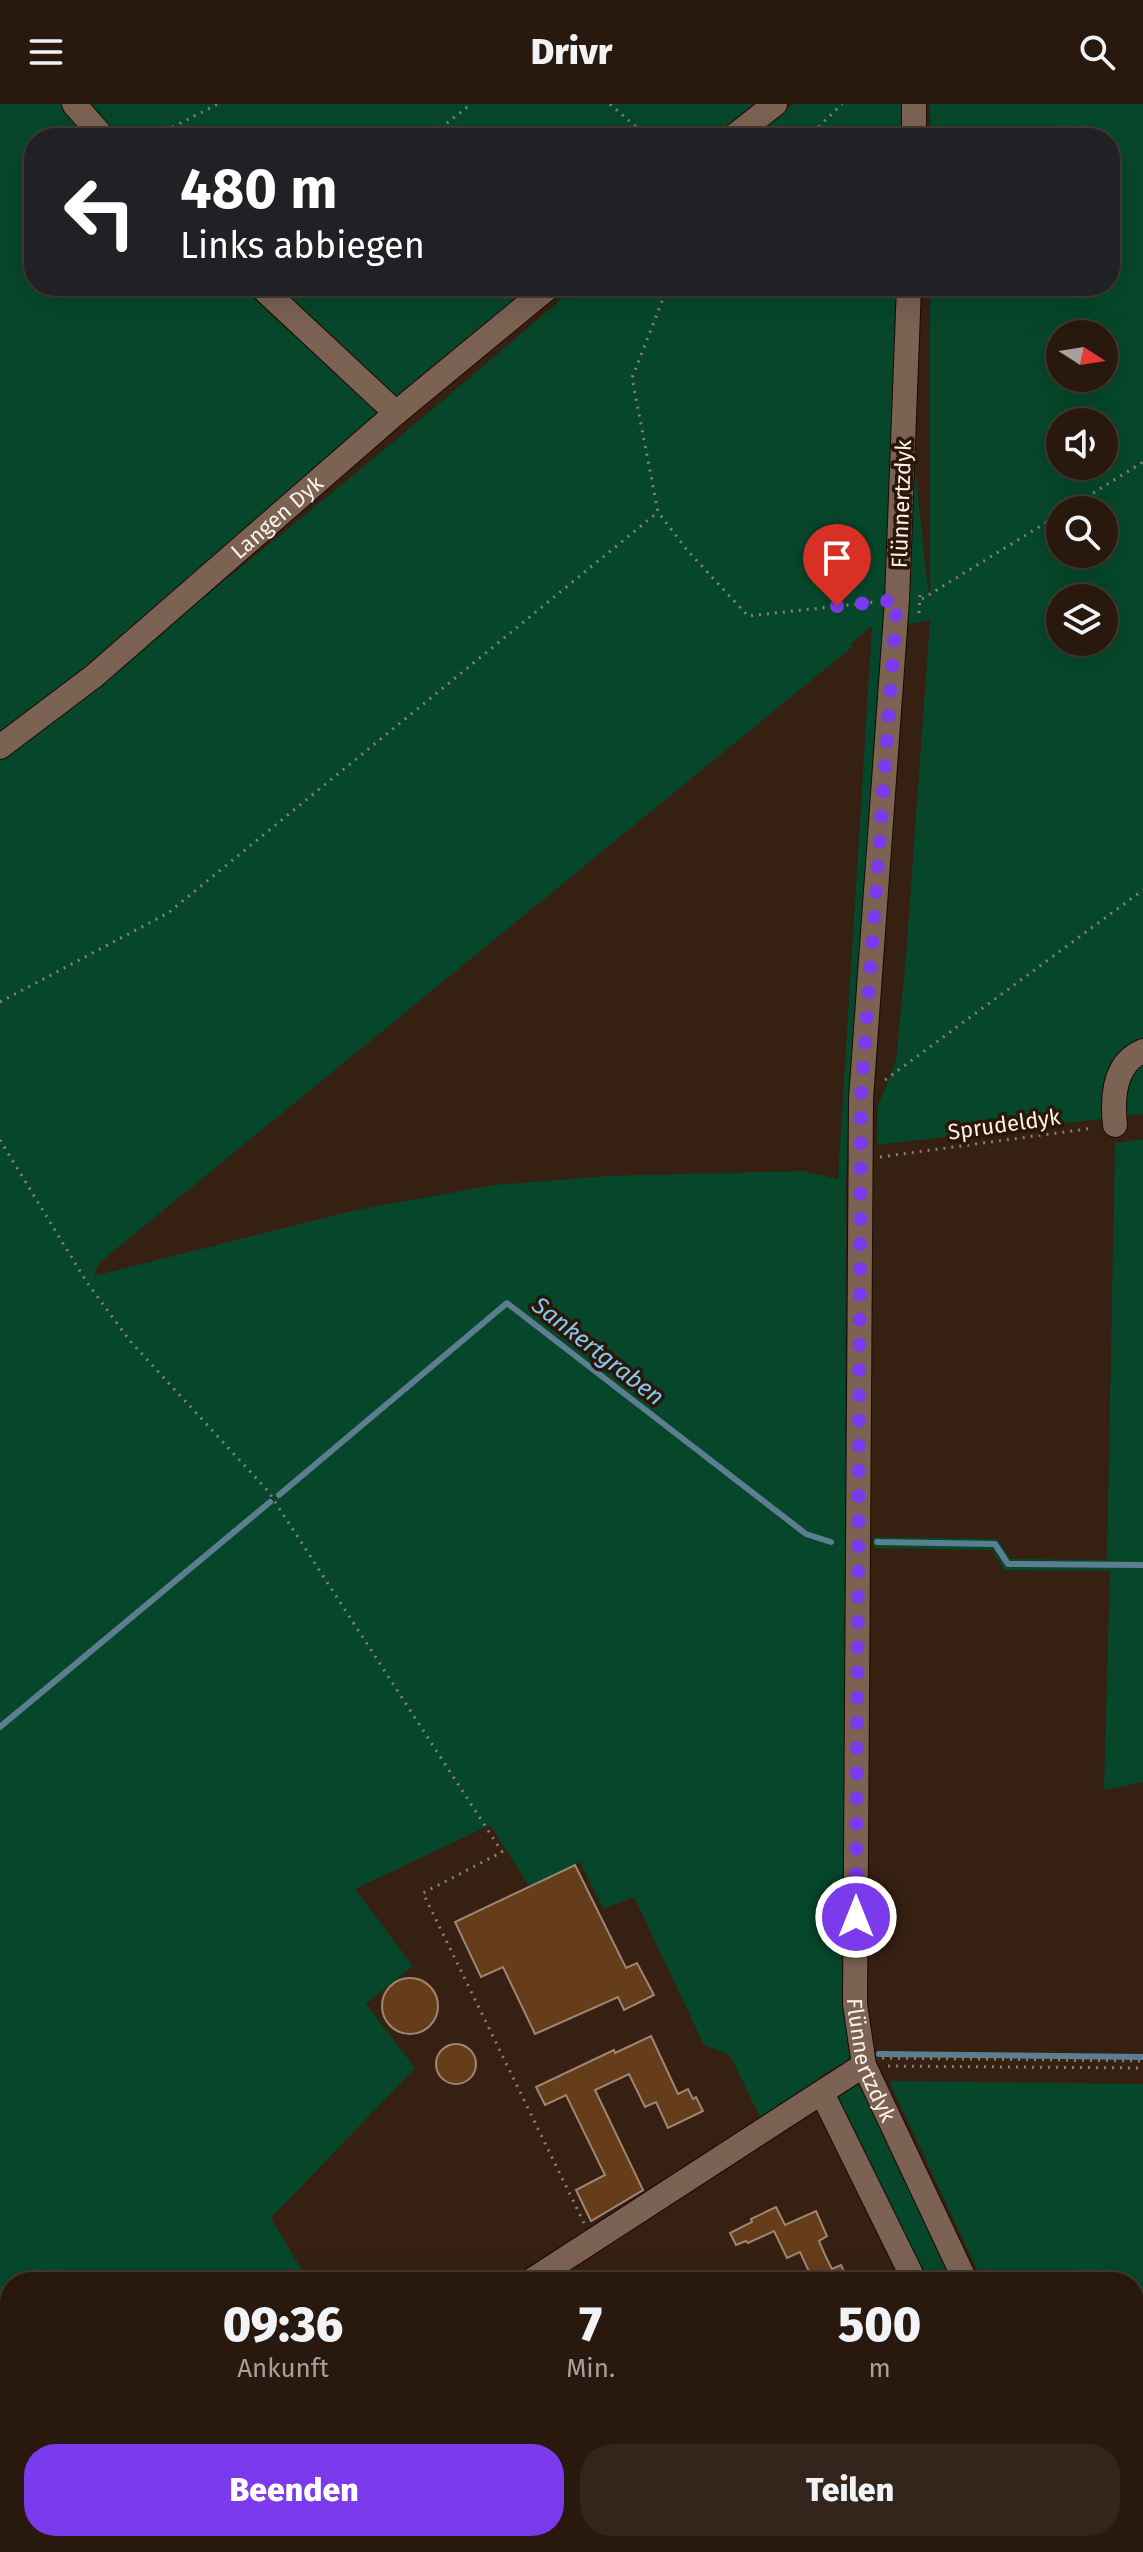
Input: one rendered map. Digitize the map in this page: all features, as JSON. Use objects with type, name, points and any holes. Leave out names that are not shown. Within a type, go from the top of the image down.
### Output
[{"type":"street","points":[[74,104],[95,128]]},
{"type":"street","points":[[745,128],[775,104]]},
{"type":"street","points":[[914,104],[914,128]]},
{"type":"street","points":[[271,296],[396,413]]},
{"type":"street","name":"Langen Dyk","points":[[0,747],[94,676],[396,413],[538,296]]},
{"type":"street","name":"Flünnertzdyk","points":[[909,296],[909,600],[861,1099],[855,2004],[864,2065],[961,2272]]},
{"type":"street","points":[[1115,1125],[1113,1108],[1117,1080],[1131,1056],[1143,1051]]},
{"type":"street","points":[[545,2272],[864,2065]]},
{"type":"street","points":[[822,2093],[910,2272]]},
{"type":"path","points":[[171,128],[218,104]]},
{"type":"path","points":[[441,128],[471,104]]},
{"type":"path","points":[[610,104],[638,128]]},
{"type":"path","points":[[817,128],[842,104]]},
{"type":"path","points":[[664,296],[632,378],[658,512],[687,550],[748,616],[909,600],[1046,522]]},
{"type":"path","points":[[1088,496],[1143,462]]},
{"type":"path","points":[[0,1002],[168,913],[658,512]]},
{"type":"path","points":[[861,1099],[1143,890]]},
{"type":"path","name":"Sprudeldyk","points":[[870,1158],[1115,1125]]},
{"type":"path","points":[[0,1140],[86,1281],[130,1341],[268,1491],[502,1852],[423,1893],[593,2241]]},
{"type":"path","points":[[864,2065],[878,2058],[1143,2061]]},
{"type":"path","points":[[864,2065],[1143,2068]]},
{"type":"green space","points":[[0,104],[767,104],[739,128],[24,128],[24,296],[538,296],[0,737]]},
{"type":"green space","points":[[793,104],[904,104],[903,128],[763,128]]},
{"type":"green space","points":[[930,104],[1143,104],[1143,1114],[877,1145],[878,1106],[896,1061],[930,620],[884,630],[846,1180],[844,1996],[850,2062],[839,2065],[760,2117],[730,2055],[704,2045],[634,1897],[603,1909],[580,1862],[529,1886],[490,1825],[355,1889],[413,1966],[366,2004],[415,2068],[271,2218],[303,2272],[0,2272],[0,759],[291,526],[564,296],[900,296],[899,318],[930,608],[930,296],[1120,296],[1120,128],[930,128]],"holes":[[[872,626],[838,1179],[804,1171],[606,1176],[494,1185],[357,1210],[94,1276],[99,1263],[852,647],[850,644]]]},
{"type":"green space","points":[[1143,1139],[1143,1782],[1104,1790],[1110,1571],[1004,1570],[992,1550],[874,1548],[874,1537],[997,1539],[1011,1559],[1107,1560],[1115,1143]]},
{"type":"green space","points":[[878,2052],[1143,2054],[1143,2059],[879,2057]]},
{"type":"green space","points":[[858,2081],[947,2272],[916,2272],[830,2091]]},
{"type":"green space","points":[[889,2081],[1143,2084],[1143,2272],[978,2272]]},
{"type":"building","points":[[575,1865],[626,1968],[637,1963],[654,1995],[624,2010],[618,1997],[535,2034],[503,1967],[481,1977],[455,1922]]},
{"type":"building","points":[[410,1978],[430,1986],[438,2006],[430,2026],[410,2034],[390,2026],[382,2006],[390,1986]]},
{"type":"building","points":[[651,2036],[678,2094],[688,2089],[703,2111],[668,2128],[656,2102],[645,2107],[629,2074],[595,2090],[643,2190],[591,2221],[576,2190],[605,2175],[566,2095],[545,2105],[536,2087]]},
{"type":"building","points":[[456,2044],[470,2050],[476,2064],[470,2078],[456,2084],[442,2078],[436,2064],[442,2050]]},
{"type":"building","points":[[776,2207],[785,2225],[816,2211],[827,2236],[819,2241],[825,2255],[832,2269],[841,2265],[844,2272],[809,2272],[800,2252],[787,2258],[774,2231],[736,2245],[730,2233],[752,2222],[751,2219]]},
{"type":"waterway","name":"Sankertgraben","points":[[279,1495],[507,1303],[806,1534],[831,1542]]},
{"type":"waterway","name":"Sankertgraben","points":[[0,1727],[270,1502]]},
{"type":"waterway","name":"Sankertgraben","points":[[877,1542],[995,1544],[1008,1564],[1143,1565]]},
{"type":"waterway","points":[[879,2054],[1143,2057]]},
{"type":"route","points":[[837,606],[897,600],[861,1099],[856,1917]]}]
